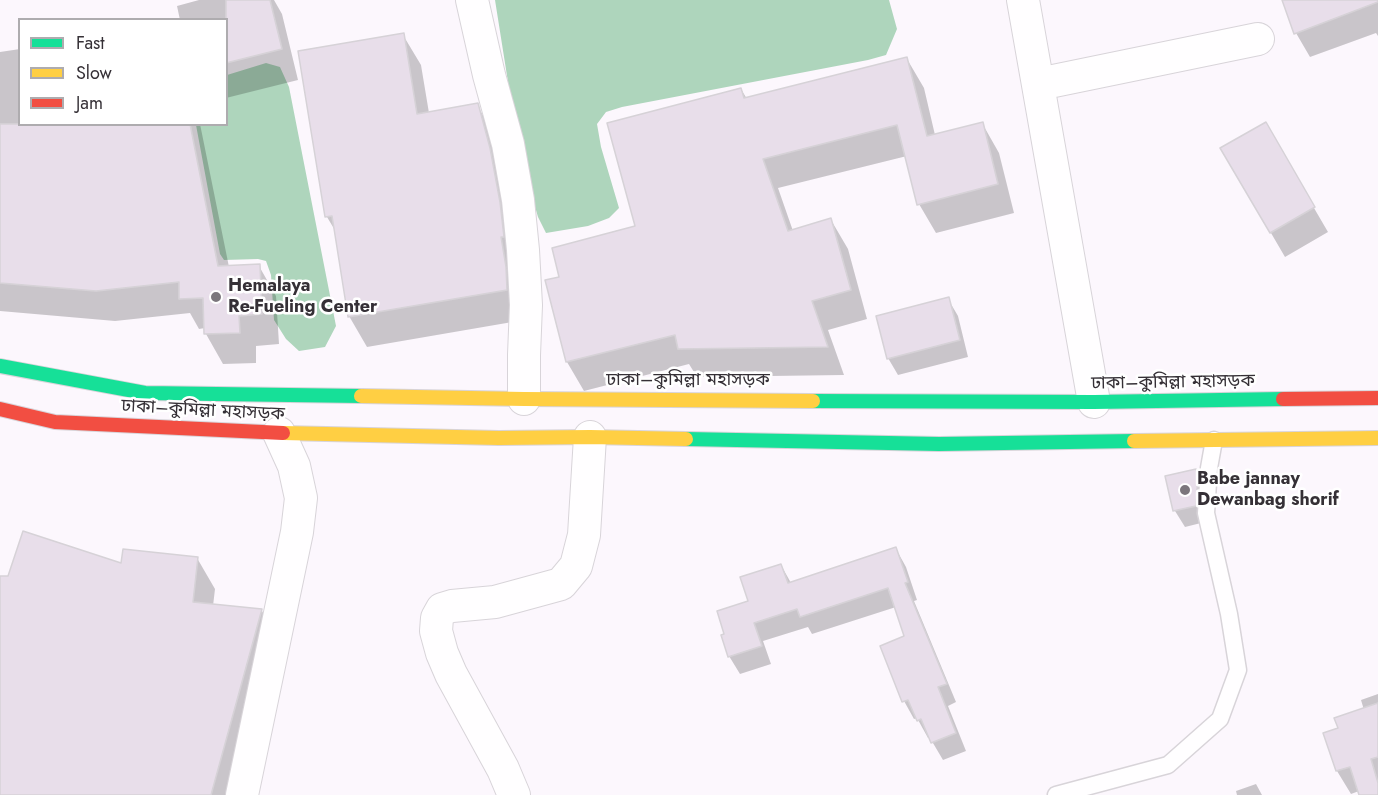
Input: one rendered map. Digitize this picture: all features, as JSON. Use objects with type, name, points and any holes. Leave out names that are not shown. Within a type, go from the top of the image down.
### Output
[{"type":"highway","name":"ঢাকা–কুমিল্লা মহাসড়ক","points":[[0,366],[145,393],[524,399],[1094,402],[1378,398]]},
{"type":"highway","name":"ঢাকা–কুমিল্লা মহাসড়ক","points":[[0,409],[55,422],[279,433],[499,438],[590,437],[939,444],[1378,438]]},
{"type":"street","points":[[472,0],[508,144],[518,200],[526,305],[524,399]]},
{"type":"street","points":[[1023,0],[1094,402]]},
{"type":"street","points":[[1039,84],[1258,39]]},
{"type":"street","points":[[242,795],[297,532],[301,498],[294,466],[279,433]]},
{"type":"street","points":[[514,795],[503,769],[451,674],[436,631],[437,618],[442,609],[452,606],[495,602],[561,584],[576,566],[584,535],[590,437]]},
{"type":"lane","points":[[1056,795],[1168,765],[1220,719],[1238,670],[1229,614],[1206,513],[1209,468],[1214,440]]},
{"type":"shaded area","points":[[495,0],[889,0],[897,29],[886,55],[606,112],[597,124],[601,147],[619,208],[609,218],[588,226],[546,233],[538,217],[530,190],[508,82]]},
{"type":"shaded area","points":[[266,63],[280,67],[289,87],[336,326],[325,347],[299,351],[286,339],[274,320],[271,275],[266,261],[258,259],[224,260],[220,254],[196,126],[228,126],[228,75]]},
{"type":"building","points":[[226,0],[270,0],[282,49],[228,62],[228,18],[226,18]]},
{"type":"building","points":[[1282,0],[1378,0],[1378,2],[1294,34]]},
{"type":"building","points":[[404,33],[417,114],[478,103],[490,148],[500,202],[507,290],[348,317],[332,216],[325,217],[298,51]]},
{"type":"building","points":[[907,57],[927,136],[983,122],[998,184],[917,205],[897,125],[763,159],[788,231],[831,218],[851,290],[812,301],[828,347],[678,349],[675,335],[566,362],[545,280],[559,277],[552,248],[635,226],[607,123],[741,88],[744,98]]},
{"type":"building","points":[[1266,122],[1315,207],[1270,233],[1220,148]]},
{"type":"building","points":[[0,124],[18,124],[18,126],[190,126],[218,266],[260,264],[262,314],[239,316],[240,333],[204,334],[203,298],[179,299],[179,282],[96,291],[0,283]]},
{"type":"building","points":[[949,297],[960,340],[887,359],[876,316]]},
{"type":"building","name":"Babe jannay Dewanbag shorif","points":[[1196,469],[1198,476],[1196,506],[1173,511],[1165,476]]},
{"type":"building","points":[[23,531],[121,563],[123,549],[198,557],[193,602],[262,609],[211,795],[0,795],[0,576],[8,576]]},
{"type":"building","points":[[896,547],[908,582],[905,583],[947,684],[938,687],[956,733],[931,743],[921,719],[917,721],[908,700],[902,702],[880,646],[904,636],[888,588],[800,617],[797,609],[754,623],[762,646],[728,657],[717,611],[748,601],[740,577],[781,564],[788,583]]},
{"type":"building","points":[[1378,703],[1378,757],[1371,759],[1378,783],[1378,795],[1359,795],[1350,767],[1336,771],[1323,733],[1338,728],[1334,718]]},
{"type":"traffic: fast","points":[[0,366],[145,393],[361,396]]},
{"type":"traffic: fast","points":[[813,401],[1094,402],[1283,399]]},
{"type":"traffic: fast","points":[[686,439],[939,444],[1134,441]]},
{"type":"traffic: slow","points":[[361,396],[813,401]]},
{"type":"traffic: slow","points":[[283,433],[686,439]]},
{"type":"traffic: slow","points":[[1134,441],[1378,438]]},
{"type":"traffic: jam","points":[[1283,399],[1378,398]]},
{"type":"traffic: jam","points":[[0,409],[55,422],[283,433]]},
{"type":"place","name":"Hemalaya Re-Fueling Center","points":[[216,297]]},
{"type":"place","name":"Babe jannay Dewanbag shorif","points":[[1185,490]]}]
